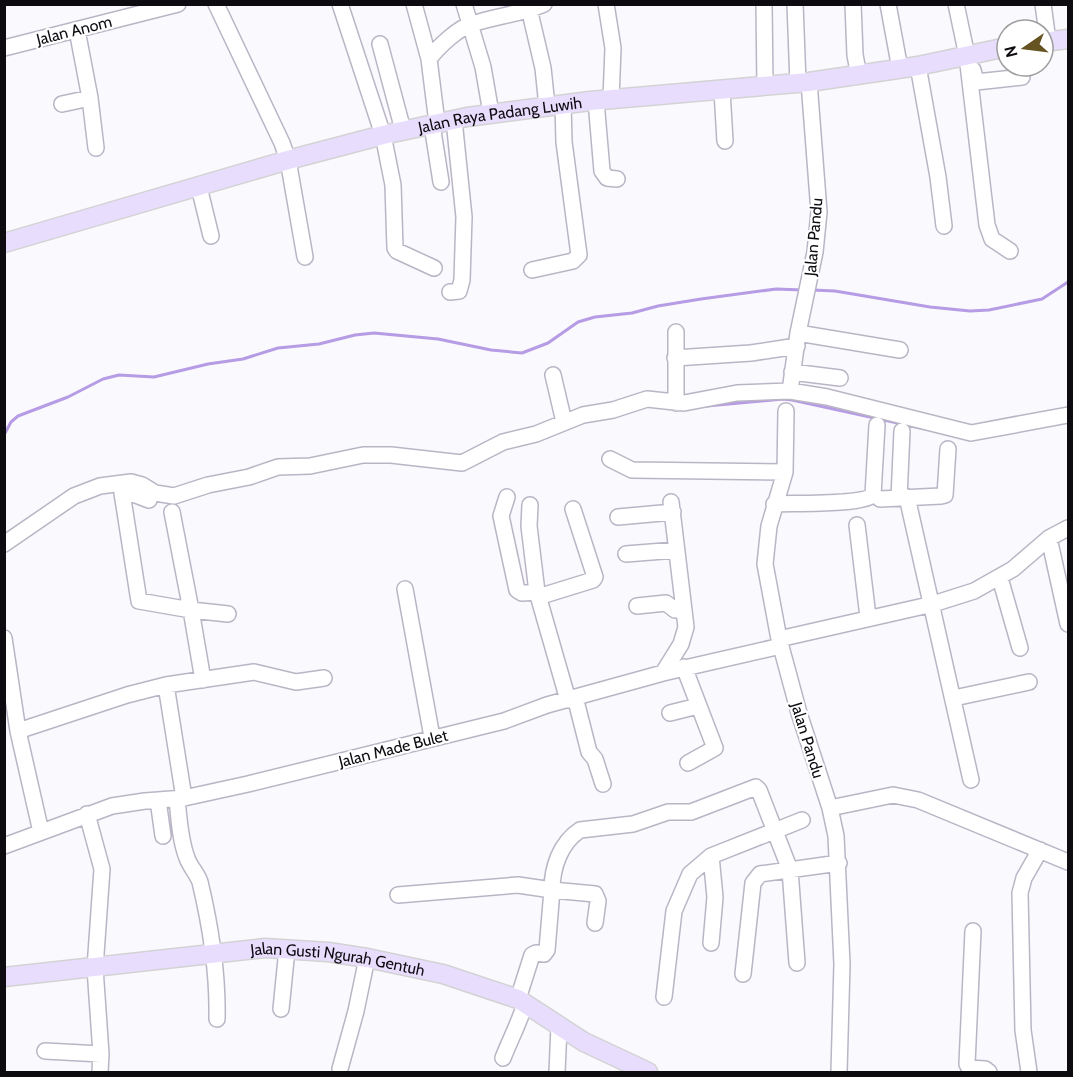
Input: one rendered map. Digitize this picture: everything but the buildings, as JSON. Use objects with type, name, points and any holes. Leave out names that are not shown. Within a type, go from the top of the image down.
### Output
[{"type":"main road","name":"Jalan Raya Padang Luwih","points":[[5,242],[288,160],[403,130],[491,113],[555,105],[722,91],[859,76],[995,50]]},
{"type":"main road","name":"Jalan Gusti Ngurah Gentuh","points":[[4,977],[265,948],[328,952],[443,974],[522,1001],[584,1042],[648,1072]]},
{"type":"street","name":"Jalan Anom","points":[[4,48],[178,4]]},
{"type":"street","points":[[216,4],[288,160],[304,257]]},
{"type":"street","points":[[340,4],[383,135],[393,185],[395,248],[434,268]]},
{"type":"street","points":[[414,4],[429,59],[441,123],[464,217],[462,280],[459,291],[450,292]]},
{"type":"street","points":[[464,4],[483,68],[491,113]]},
{"type":"street","points":[[429,59],[437,48],[470,24],[544,4]]},
{"type":"street","points":[[606,4],[613,48],[603,100],[602,171],[608,178],[617,179]]},
{"type":"street","points":[[764,4],[765,86]]},
{"type":"street","name":"Jalan Pandu","points":[[790,391],[813,263],[819,212],[795,4]]},
{"type":"street","points":[[853,4],[855,55],[859,76]]},
{"type":"street","points":[[888,4],[909,67],[936,169],[944,226]]},
{"type":"street","points":[[956,4],[976,82],[1013,78]]},
{"type":"street","points":[[528,8],[564,142],[578,257],[573,261],[532,270]]},
{"type":"street","points":[[77,30],[90,98],[96,148]]},
{"type":"street","points":[[380,44],[403,130]]},
{"type":"street","points":[[969,55],[987,225],[997,244],[1010,251]]},
{"type":"street","points":[[722,91],[725,141]]},
{"type":"street","points":[[62,104],[90,98]]},
{"type":"street","points":[[441,123],[441,182]]},
{"type":"street","points":[[198,187],[211,236]]},
{"type":"street","points":[[676,332],[676,403]]},
{"type":"street","points":[[675,358],[751,352],[798,339],[900,350]]},
{"type":"street","points":[[792,372],[840,378]]},
{"type":"street","points":[[553,375],[564,422]]},
{"type":"street","points":[[4,544],[74,496],[100,486],[131,482],[142,485],[155,494],[174,496],[208,485],[249,477],[278,467],[310,466],[363,455],[391,455],[462,464],[498,444],[536,434],[583,415],[613,410],[641,400],[652,399],[676,403],[737,393],[790,391],[853,403],[971,434],[1068,414]]},
{"type":"street","name":"Jalan Pandu","points":[[786,411],[784,472],[766,542],[765,564],[780,643],[799,713],[830,808],[839,863],[842,964],[839,1072]]},
{"type":"street","points":[[774,504],[855,501],[870,498],[873,495],[877,425]]},
{"type":"street","points":[[902,430],[903,498],[933,604],[971,780]]},
{"type":"street","points":[[880,498],[945,495],[948,449]]},
{"type":"street","points":[[610,459],[632,470],[784,472]]},
{"type":"street","points":[[149,500],[122,493],[139,601],[228,614]]},
{"type":"street","points":[[507,497],[501,516],[517,590],[522,593],[537,594],[593,580],[595,577],[573,509]]},
{"type":"street","points":[[530,505],[529,526],[537,594],[589,752],[595,759],[603,784]]},
{"type":"street","points":[[618,517],[672,507],[686,627],[684,639],[663,673]]},
{"type":"street","points":[[172,512],[203,681]]},
{"type":"street","points":[[857,525],[868,618]]},
{"type":"street","name":"Jalan Made Bulet","points":[[4,846],[87,814],[123,804],[181,799],[504,720],[684,667],[868,618],[933,604],[974,591],[999,578],[1032,554],[1048,538],[1068,528]]},
{"type":"street","points":[[1048,538],[1068,624]]},
{"type":"street","points":[[626,554],[676,550]]},
{"type":"street","points":[[999,578],[1020,648]]},
{"type":"street","points":[[405,589],[432,737]]},
{"type":"street","points":[[637,606],[666,603],[675,610],[684,610]]},
{"type":"street","points":[[4,638],[18,730],[41,832]]},
{"type":"street","points":[[684,667],[715,748],[688,763]]},
{"type":"street","points":[[18,730],[166,685],[254,672],[296,682],[324,678]]},
{"type":"street","points":[[954,698],[1029,682]]},
{"type":"street","points":[[166,685],[181,799],[184,848],[199,880],[214,955],[218,984],[218,1019]]},
{"type":"street","points":[[670,713],[698,706]]},
{"type":"street","points":[[503,1058],[510,1039],[514,1035],[532,955],[544,954],[547,950],[553,869],[572,836],[580,830],[633,824],[668,812],[691,812],[754,787],[759,790],[790,870],[798,963]]},
{"type":"street","points":[[830,808],[898,795],[918,800],[1068,862]]},
{"type":"street","points":[[158,800],[163,836]]},
{"type":"street","points":[[87,814],[102,869],[95,968],[101,1054],[100,1072]]},
{"type":"street","points":[[664,997],[669,941],[676,904],[690,874],[711,856],[802,820]]},
{"type":"street","points":[[1029,1072],[1023,1030],[1020,893],[1024,878],[1040,850]]},
{"type":"street","points":[[711,856],[715,897],[711,943]]},
{"type":"street","points":[[743,974],[754,880],[760,874],[839,863]]},
{"type":"street","points":[[398,895],[518,885],[552,891],[595,894],[598,901],[595,923]]},
{"type":"street","points":[[973,931],[967,1064],[969,1068],[985,1069],[989,1072]]},
{"type":"street","points":[[281,1009],[287,949]]},
{"type":"street","points":[[340,1069],[356,1011],[367,958]]},
{"type":"street","points":[[557,1072],[559,1027]]},
{"type":"street","points":[[45,1051],[101,1054]]},
{"type":"waterway","points":[[812,290],[835,291],[930,307],[970,311],[989,310],[1042,299],[1068,282]]},
{"type":"waterway","points":[[4,435],[11,422],[18,416],[68,397],[103,379],[119,375],[154,377],[208,364],[243,359],[278,348],[319,344],[374,333],[438,339],[491,350],[522,353],[548,343],[578,322],[595,317],[776,289],[803,290]]},
{"type":"waterway","points":[[707,406],[783,399],[925,429]]}]
